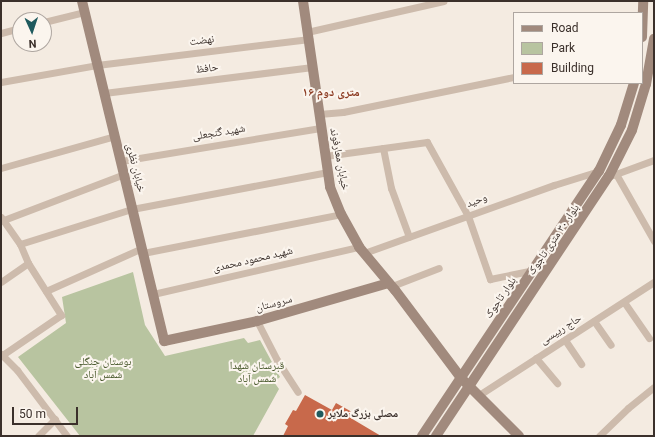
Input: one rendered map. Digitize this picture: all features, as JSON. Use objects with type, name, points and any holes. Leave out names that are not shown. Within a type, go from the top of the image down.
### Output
[{"type":"street","name":"خیابان نظری","points":[[82,1],[164,341]]},
{"type":"street","name":"خیابان معارفوند","points":[[303,1],[327,172],[330,187],[341,214],[362,250],[391,285],[461,378],[470,386]]},
{"type":"street","name":"نهضت","points":[[1,82],[97,65],[308,36],[444,1]]},
{"type":"street","points":[[643,1],[643,12]]},
{"type":"street","points":[[52,20],[84,12]]},
{"type":"street","points":[[1,33],[12,30]]},
{"type":"street","name":"بلوار ۳۰ متری تاجوک","points":[[436,436],[612,175],[632,130],[646,84],[653,52],[654,39]]},
{"type":"street","name":"حافظ","points":[[104,93],[312,67]]},
{"type":"street","points":[[318,114],[343,112],[513,77]]},
{"type":"street","name":"بلوار تاجوک","points":[[422,436],[599,171],[620,125],[634,84]]},
{"type":"street","name":"شهید گنجعلی","points":[[121,161],[320,128]]},
{"type":"street","points":[[1,168],[115,136]]},
{"type":"street","points":[[325,156],[427,142],[468,216],[490,279],[534,270]]},
{"type":"street","points":[[383,148],[391,188],[409,237]]},
{"type":"street","points":[[654,160],[612,175],[654,241]]},
{"type":"street","name":"وحید","points":[[362,250],[409,237],[554,184],[599,171]]},
{"type":"street","points":[[20,244],[132,209],[327,172]]},
{"type":"street","points":[[67,436],[17,370],[1,355],[60,315],[28,263],[20,244],[2,219],[124,174]]},
{"type":"street","points":[[46,291],[142,250],[341,214]]},
{"type":"street","name":"شهید محمود محمدی","points":[[153,294],[362,250]]},
{"type":"street","points":[[1,282],[28,263]]},
{"type":"street","points":[[391,285],[439,268]]},
{"type":"street","name":"سروستان","points":[[164,341],[257,321],[391,285]]},
{"type":"street","name":"حاج رییسی","points":[[479,395],[653,285]]},
{"type":"street","points":[[624,302],[649,338]]},
{"type":"street","points":[[257,321],[277,360],[298,392]]},
{"type":"street","points":[[594,321],[611,345]]},
{"type":"street","points":[[565,340],[581,364]]},
{"type":"street","points":[[536,358],[557,383]]},
{"type":"street","points":[[470,386],[519,436]]},
{"type":"street","points":[[599,436],[628,408],[654,387]]},
{"type":"street","points":[[38,436],[55,419]]},
{"type":"green space","name":"بوستان جنگلی شمس آباد","points":[[133,272],[145,325],[165,356],[244,338],[248,343],[260,340],[280,377],[274,382],[279,389],[253,436],[80,436],[18,357],[66,323],[62,297]]},
{"type":"building","name":"مصلی بزرگ ملایر","points":[[305,395],[332,410],[336,403],[352,412],[349,417],[381,436],[283,436],[288,426],[285,424],[293,410],[296,411]]},
{"type":"place","name":"مصلی بزرگ ملایر","points":[[320,414]]},
{"type":"district","name":"۱۶ متری دوم","points":[[331,93]]},
{"type":"park label","name":"قبرستان شهدا شمس آباد","points":[[257,373]]}]
